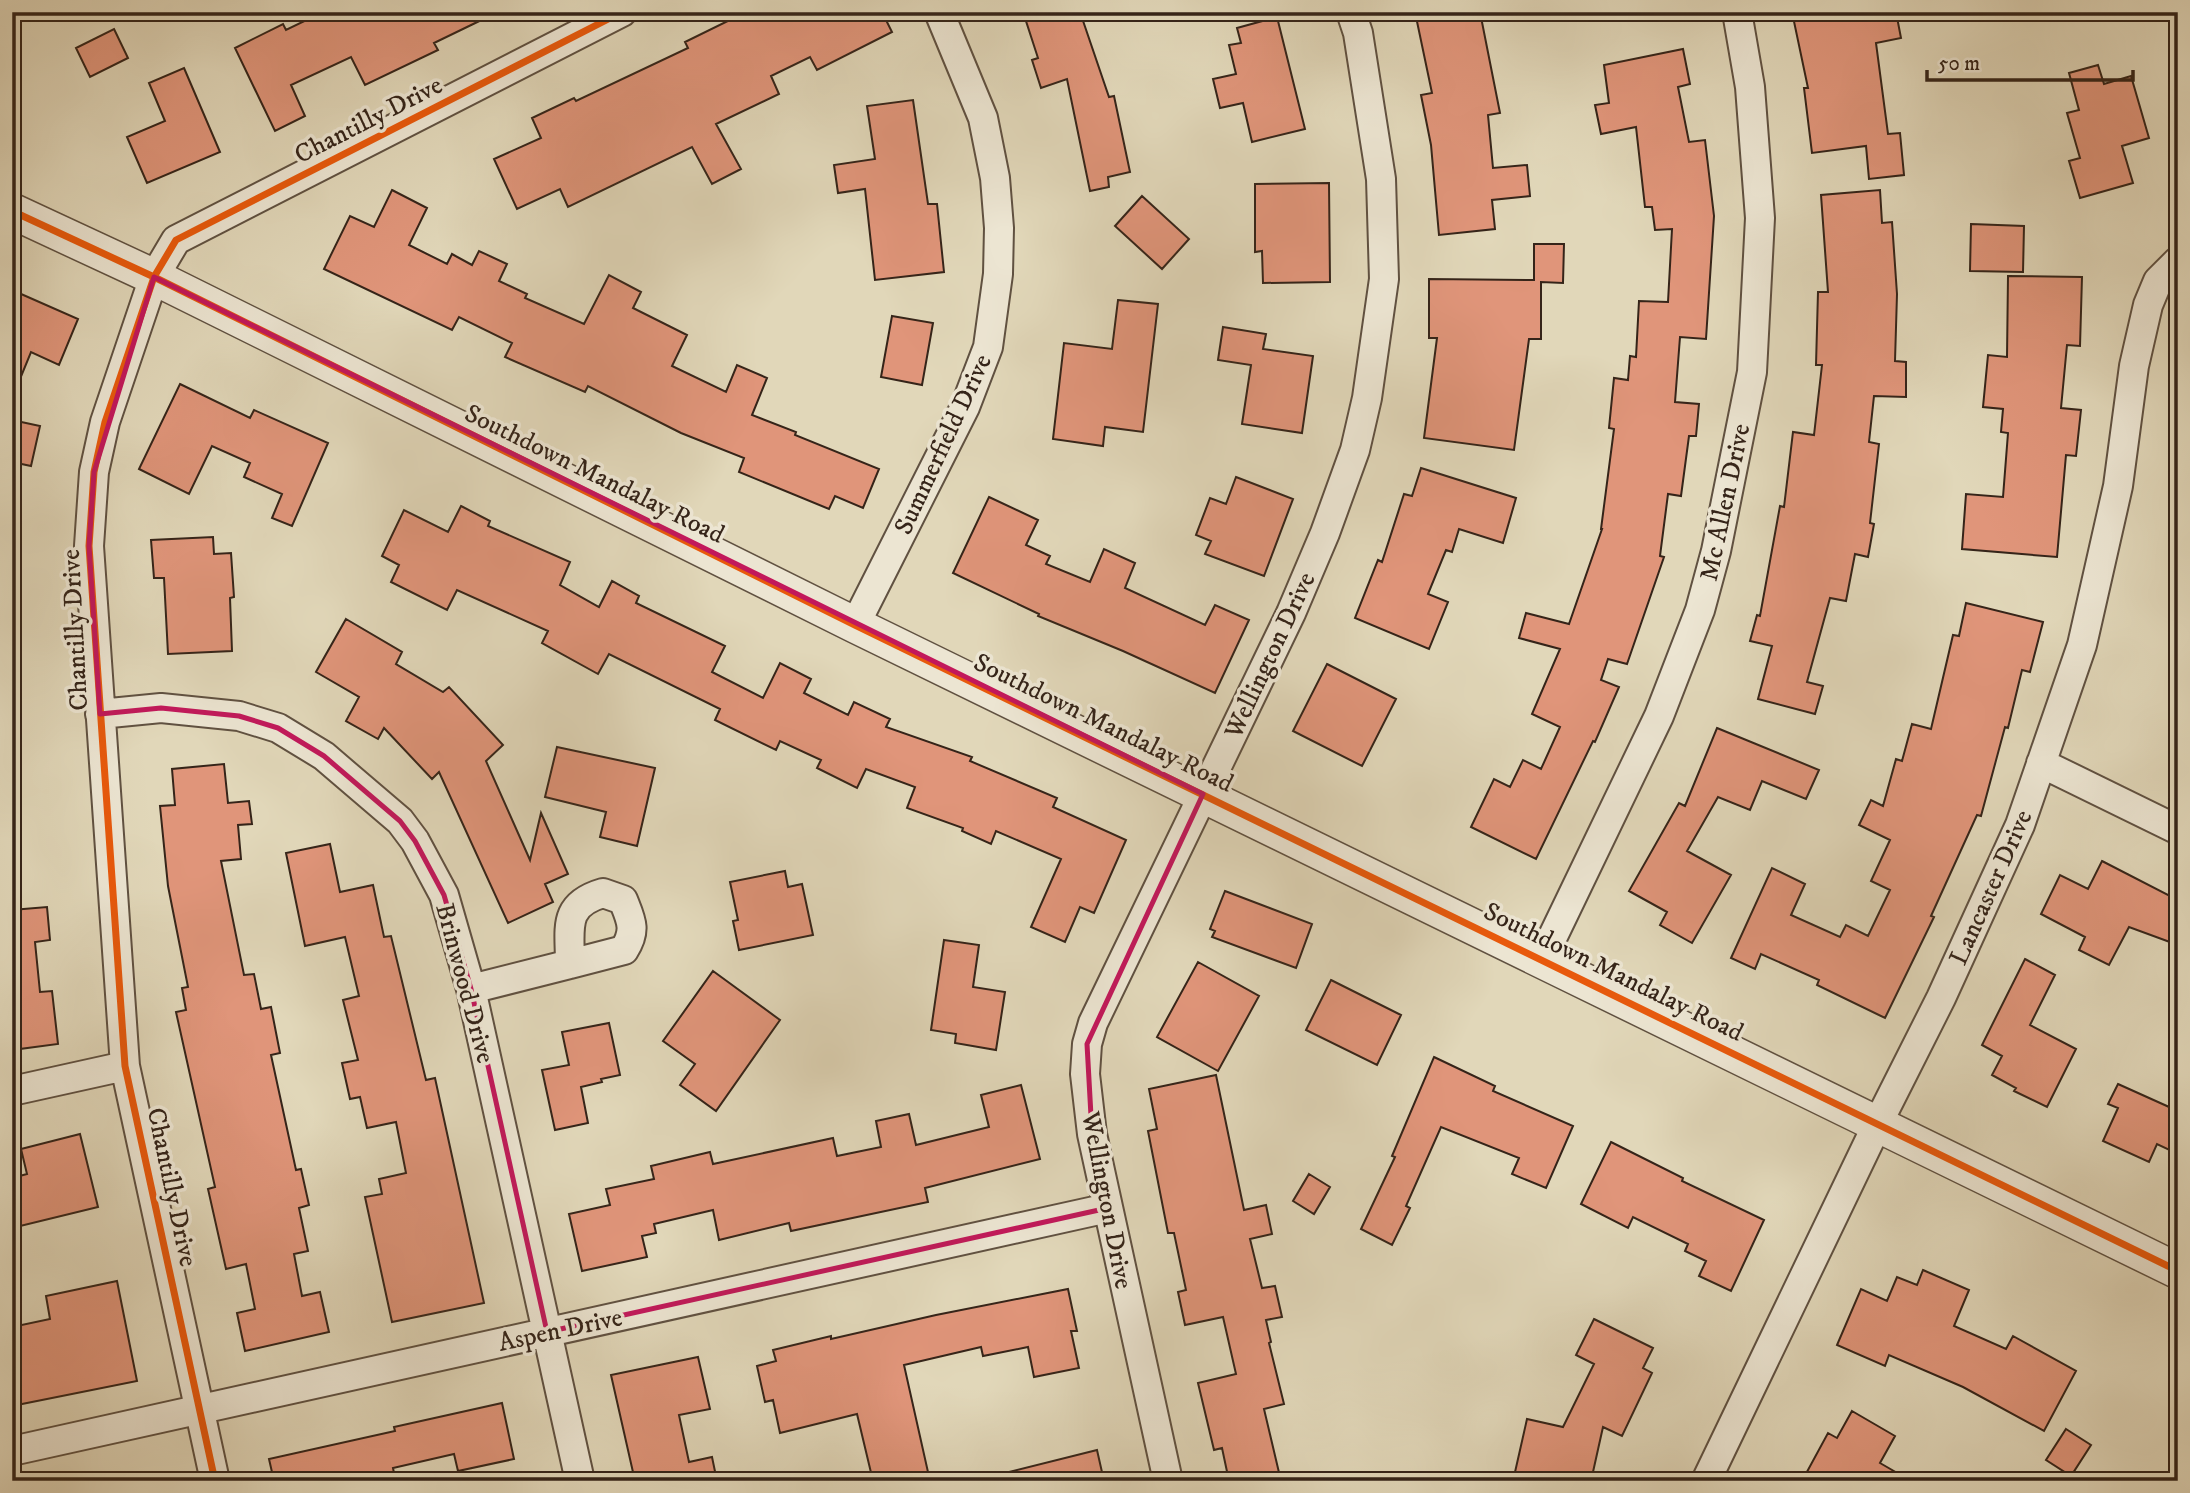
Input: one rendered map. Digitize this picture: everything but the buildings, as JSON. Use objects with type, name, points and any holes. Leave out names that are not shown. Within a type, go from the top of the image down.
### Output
[{"type":"street","name":"Chantilly Drive","points":[[215,1481],[125,1066],[89,546],[94,472],[104,422],[154,277],[176,240],[622,12]]},
{"type":"street","name":"Summerfield Drive","points":[[855,625],[965,407],[988,347],[996,286],[999,228],[995,178],[983,118],[939,12]]},
{"type":"street","name":"Wellington Drive","points":[[1168,1481],[1092,1134],[1085,1074],[1087,1044],[1093,1023],[1290,613],[1325,533],[1355,450],[1367,398],[1384,279],[1381,179],[1358,33],[1351,12]]},
{"type":"street","name":"Mc Allen Drive","points":[[1542,959],[1659,716],[1700,610],[1716,551],[1752,372],[1760,218],[1750,87],[1737,12]]},
{"type":"street","name":"Southdown Mandalay Road","points":[[12,211],[154,277],[855,625],[2178,1271]]},
{"type":"street","name":"Lancaster Drive","points":[[1706,1481],[1941,998],[2020,825],[2085,632],[2118,486],[2134,366],[2148,305],[2158,281],[2178,261]]},
{"type":"street","name":"Brinwood Drive","points":[[100,714],[161,708],[239,716],[278,728],[324,756],[400,821],[415,841],[444,895],[471,989],[580,1481]]},
{"type":"street","points":[[2041,763],[2178,830]]},
{"type":"street","points":[[471,989],[570,964]]},
{"type":"street","points":[[12,1090],[125,1066]]},
{"type":"street","name":"Aspen Drive","points":[[12,1451],[1108,1208]]},
{"type":"highlighted area","points":[[154,277],[1203,794],[1087,1044],[1092,1134],[1108,1208],[547,1332],[471,989],[444,895],[415,841],[400,821],[324,756],[278,728],[239,716],[161,708],[100,714],[89,546],[94,472]]},
{"type":"cycle path","points":[[215,1481],[125,1066],[89,546],[94,472],[105,422],[154,277],[176,240],[622,12]]},
{"type":"cycle path","points":[[12,211],[154,277],[855,625],[2178,1271]]}]
